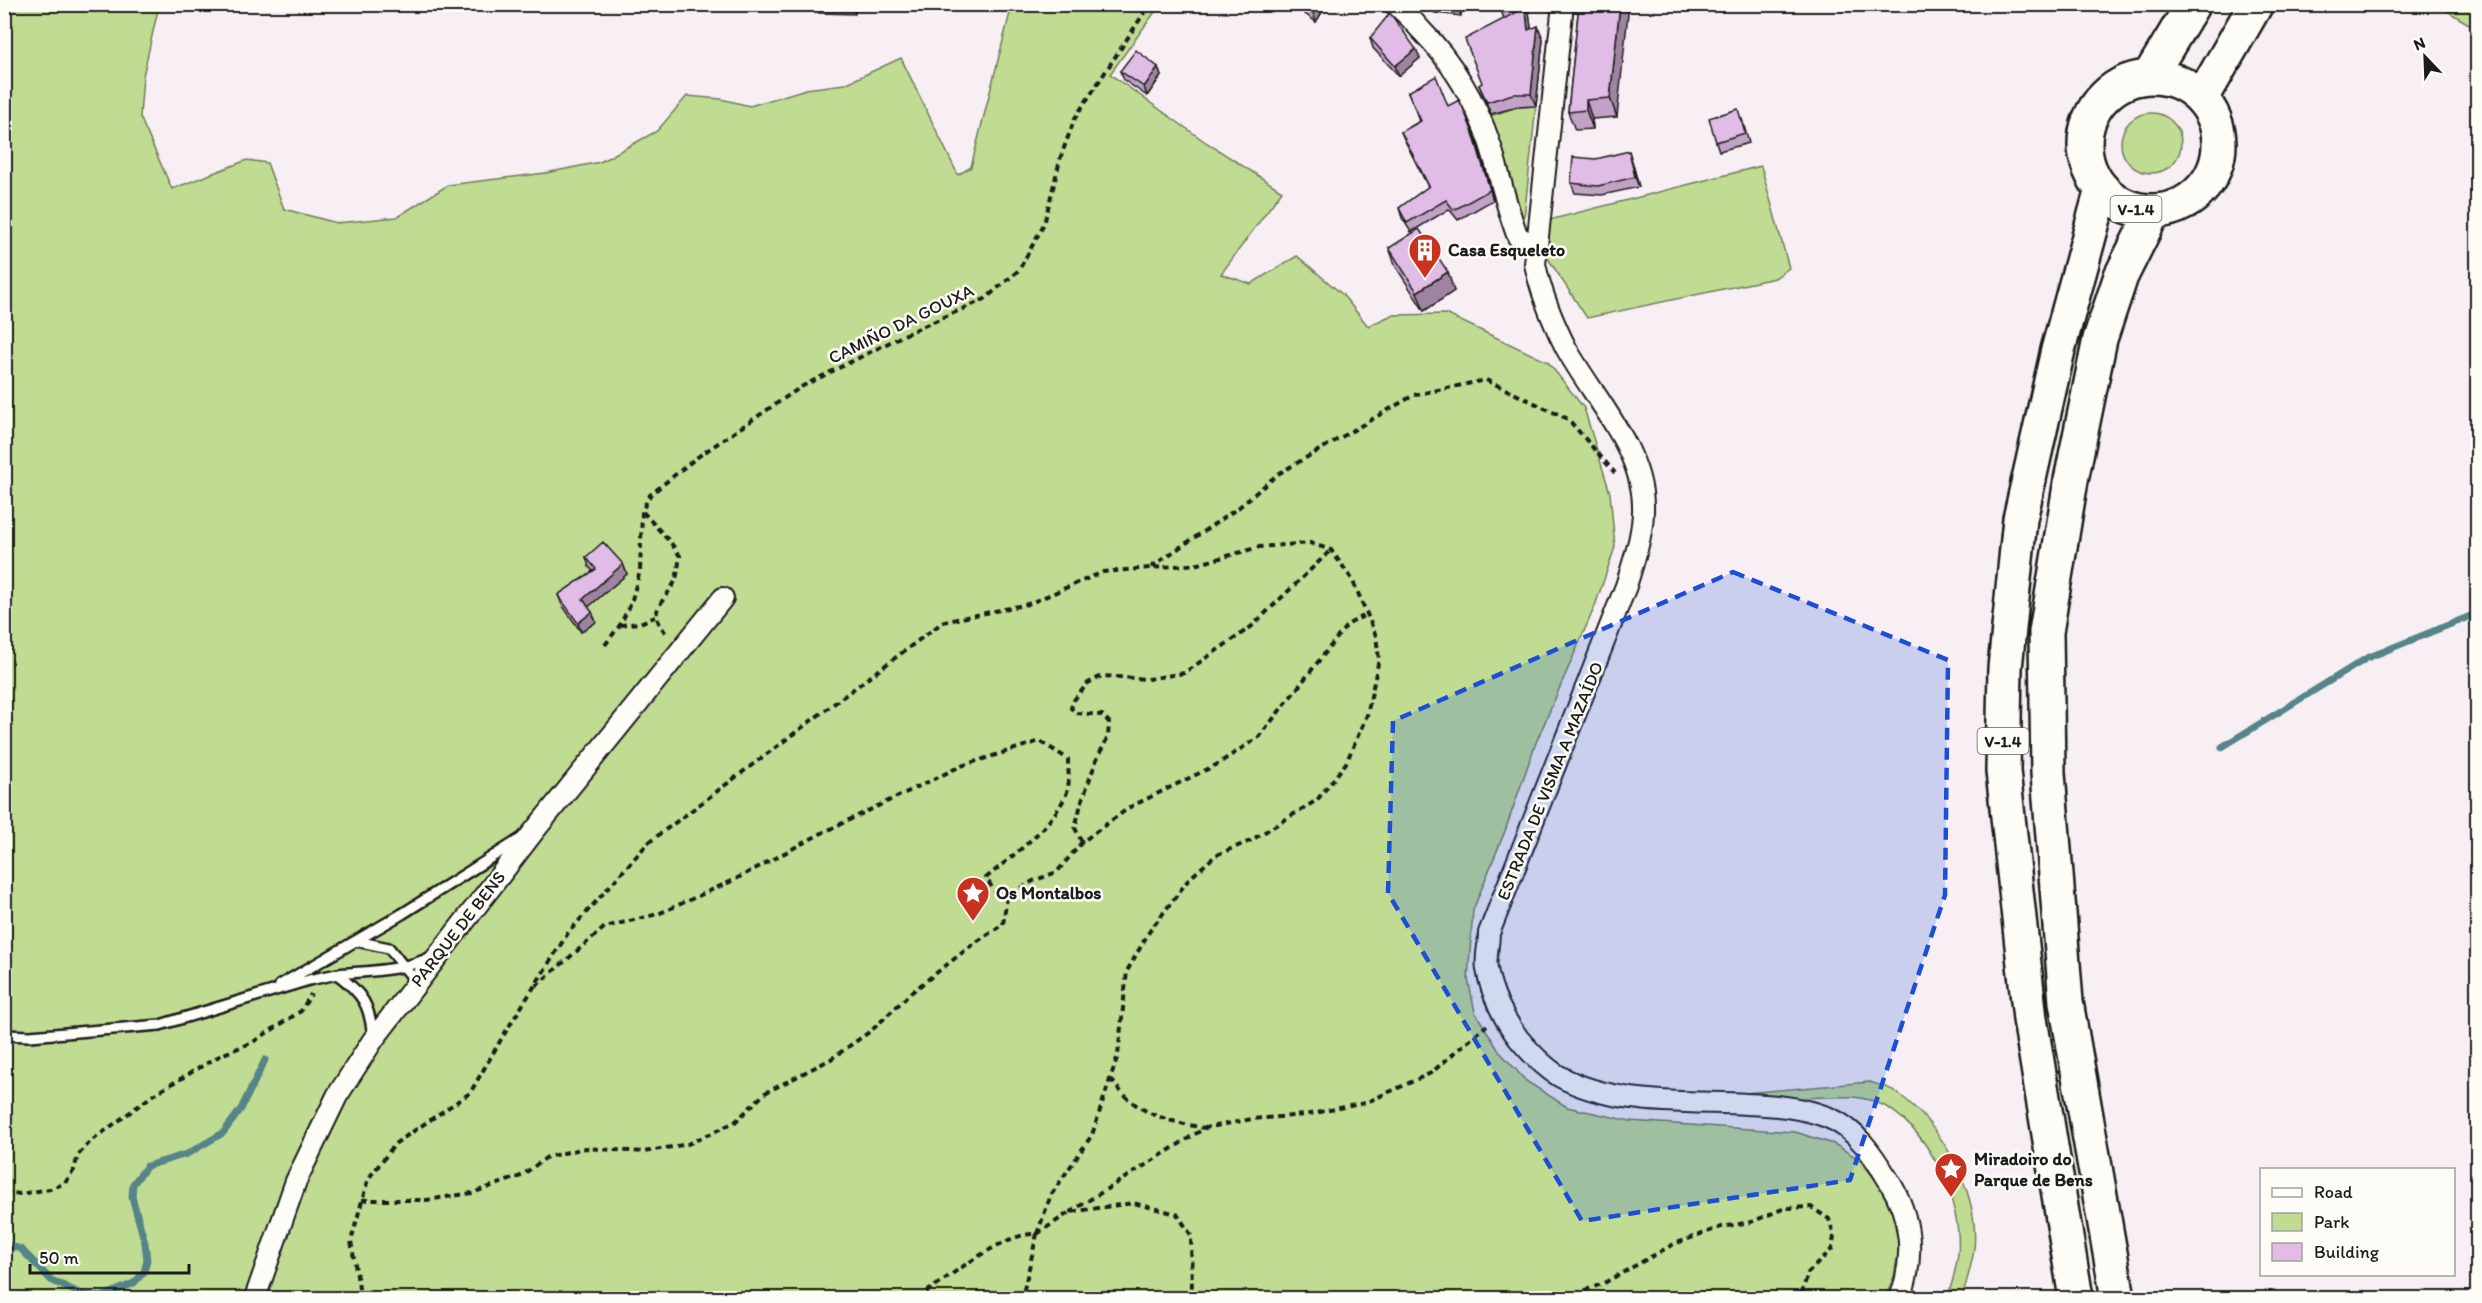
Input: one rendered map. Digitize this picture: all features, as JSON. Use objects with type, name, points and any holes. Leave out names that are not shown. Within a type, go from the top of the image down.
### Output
[{"type":"highway","points":[[2149,77],[2193,4]]},
{"type":"highway","points":[[2202,98],[2256,4]]},
{"type":"highway","name":"V-1.4","points":[[2149,77],[2169,79],[2186,86],[2202,98],[2212,114],[2218,131],[2219,150],[2215,168],[2205,186],[2191,200],[2173,208],[2153,212],[2134,209],[2116,201],[2102,189],[2092,174],[2086,157],[2085,139],[2089,121],[2098,104],[2112,90],[2130,81],[2149,77]]},
{"type":"highway","name":"V-1.4","points":[[2076,1299],[2030,1019],[2003,771],[2005,668],[2020,519],[2058,350],[2102,189]]},
{"type":"highway","name":"V-1.4","points":[[2118,1299],[2066,1002],[2048,773],[2046,632],[2072,480],[2100,339],[2121,276],[2153,212]]},
{"type":"street","points":[[1394,4],[1432,40],[1455,71],[1475,108],[1490,144],[1508,212],[1518,237],[1537,246]]},
{"type":"street","name":"ESTRADA DE VISMA A MAZAÍDO","points":[[1563,4],[1535,264],[1539,284],[1566,347],[1619,433],[1636,470],[1640,479],[1644,506],[1639,540],[1626,586],[1490,933],[1486,968],[1508,1025],[1530,1052],[1557,1075],[1586,1089],[1620,1097],[1798,1109],[1829,1118],[1847,1130],[1869,1149],[1894,1188],[1905,1216],[1911,1247],[1908,1278],[1900,1299]]},
{"type":"street","name":"PARQUE DE BENS","points":[[255,1299],[296,1181],[337,1096],[373,1040],[535,830],[723,598]]},
{"type":"lane","points":[[270,991],[356,941],[535,830]]},
{"type":"lane","points":[[356,941],[389,948],[416,982]]},
{"type":"lane","points":[[4,1035],[30,1036],[160,1025],[309,980],[337,974],[403,967],[439,953]]},
{"type":"lane","points":[[337,974],[358,990],[371,1017],[373,1040]]},
{"type":"path","name":"CAMIÑO DA GOUXA","points":[[642,511],[650,495],[696,458],[801,387],[908,333],[985,299],[1019,270],[1044,224],[1061,156],[1074,118],[1150,4]]},
{"type":"path","points":[[1149,568],[1238,508],[1278,474],[1413,395],[1486,380],[1568,419],[1616,474],[1636,470]]},
{"type":"path","points":[[620,625],[639,623],[655,617],[656,610],[675,583],[680,556],[642,511]]},
{"type":"path","points":[[605,645],[620,625],[631,603],[640,571],[642,511]]},
{"type":"path","points":[[364,1299],[360,1294],[351,1241],[368,1179],[396,1143],[470,1093],[568,933],[648,843],[943,622],[1028,604],[1103,572],[1199,564],[1259,547],[1310,543],[1331,550],[1352,579],[1376,636],[1379,659],[1367,716],[1346,764],[1317,800],[1250,842],[1216,855],[1189,879],[1162,914],[1127,970],[1118,1055],[1092,1135],[1051,1195],[1037,1234],[1022,1299]]},
{"type":"path","points":[[1082,842],[1076,828],[1089,782],[1108,736],[1109,722],[1102,716],[1076,713],[1071,708],[1074,700],[1088,683],[1102,676],[1148,679],[1184,673],[1251,627],[1331,550]]},
{"type":"path","points":[[531,991],[605,927],[658,914],[734,880],[820,834],[961,766],[1040,741],[1068,759],[1067,791],[1050,819],[1026,844],[986,878],[997,895],[1007,897],[1033,881],[1057,872],[1082,842],[1130,807],[1216,765],[1259,737],[1347,625],[1367,614]]},
{"type":"path","points":[[362,1200],[427,1200],[472,1193],[521,1176],[547,1157],[585,1148],[644,1152],[688,1144],[735,1122],[765,1093],[831,1059],[872,1030],[912,992],[1003,924],[1007,897]]},
{"type":"path","points":[[4,1192],[20,1194],[50,1190],[65,1183],[74,1170],[78,1155],[90,1142],[153,1095],[221,1055],[253,1042],[301,1011],[313,992],[309,980]]},
{"type":"path","points":[[918,1299],[985,1252],[1026,1233],[1037,1234],[1205,1128],[1252,1119],[1305,1115],[1365,1103],[1431,1073],[1485,1028],[1500,1008]]},
{"type":"path","points":[[1110,1078],[1122,1096],[1142,1111],[1173,1122],[1205,1128]]},
{"type":"path","points":[[1070,1212],[1133,1203],[1177,1214],[1191,1235],[1192,1299]]},
{"type":"path","points":[[1565,1299],[1604,1283],[1674,1244],[1721,1227],[1751,1222],[1785,1208],[1811,1207],[1829,1219],[1834,1236],[1832,1249],[1808,1273],[1800,1299]]},
{"type":"highlighted area","points":[[1733,572],[1948,660],[1945,895],[1850,1180],[1582,1221],[1388,893],[1393,721]]},
{"type":"green space","points":[[4,5],[159,5],[143,76],[140,117],[172,189],[247,160],[267,163],[284,209],[337,223],[397,217],[448,185],[546,173],[600,162],[657,131],[687,96],[721,99],[750,106],[806,89],[845,84],[901,58],[958,175],[971,167],[1012,5],[1160,5],[1110,74],[1207,143],[1282,191],[1221,274],[1251,284],[1297,256],[1342,294],[1368,326],[1392,315],[1446,314],[1548,362],[1584,408],[1610,493],[1615,547],[1595,606],[1535,745],[1505,831],[1473,910],[1468,979],[1475,1012],[1499,1051],[1526,1081],[1567,1107],[1630,1121],[1795,1132],[1834,1144],[1859,1159],[1879,1184],[1893,1215],[1899,1246],[1894,1276],[1885,1298],[5,1298]]},
{"type":"green space","points":[[2437,5],[2477,5],[2477,29]]},
{"type":"green space","points":[[1536,106],[1523,228],[1484,118],[1517,107]]},
{"type":"green space","points":[[2145,113],[2157,113],[2173,121],[2179,131],[2181,143],[2179,155],[2173,165],[2157,173],[2145,173],[2129,165],[2121,149],[2121,137],[2129,121]]},
{"type":"green space","points":[[1761,166],[1789,268],[1775,278],[1587,318],[1547,257],[1549,220]]},
{"type":"green space","points":[[1870,1082],[1896,1092],[1928,1122],[1954,1161],[1964,1183],[1971,1205],[1974,1249],[1962,1298],[1947,1298],[1958,1254],[1958,1233],[1948,1188],[1926,1145],[1911,1127],[1894,1112],[1867,1099],[1792,1098],[1745,1093]]},
{"type":"building","points":[[1499,4],[1525,4],[1528,30],[1538,26],[1531,94],[1513,94],[1487,102],[1479,85],[1482,83],[1465,39],[1521,10],[1500,8]]},
{"type":"building","points":[[1579,4],[1620,4],[1610,98],[1586,100],[1586,110],[1568,112]]},
{"type":"building","points":[[1390,13],[1416,49],[1395,66],[1370,38]]},
{"type":"building","points":[[1136,50],[1158,67],[1144,87],[1120,71]]},
{"type":"building","points":[[1436,76],[1448,106],[1459,100],[1463,108],[1490,190],[1454,210],[1446,200],[1407,223],[1399,208],[1429,186],[1401,132],[1421,121],[1408,92]]},
{"type":"building","points":[[1738,109],[1745,133],[1716,142],[1709,118]]},
{"type":"building","points":[[1629,151],[1635,177],[1598,186],[1571,183],[1573,157],[1596,159]]},
{"type":"building","points":[[1419,229],[1448,272],[1417,292],[1389,248]]},
{"type":"building","points":[[603,542],[623,564],[583,599],[592,612],[578,623],[558,595],[596,569],[586,557]]},
{"type":"waterway","points":[[2222,747],[2367,658],[2478,613]]},
{"type":"waterway","points":[[4,1244],[21,1249],[51,1280],[83,1295],[102,1297],[134,1283],[144,1272],[147,1260],[145,1243],[132,1197],[133,1184],[147,1166],[187,1154],[223,1133],[241,1109],[265,1060]]},
{"type":"place","name":"Casa Esqueleto","points":[[1425,279]]},
{"type":"place","name":"Os Montalbos","points":[[973,922]]},
{"type":"place","name":"Miradoiro do Parque de Bens","points":[[1951,1198]]}]
